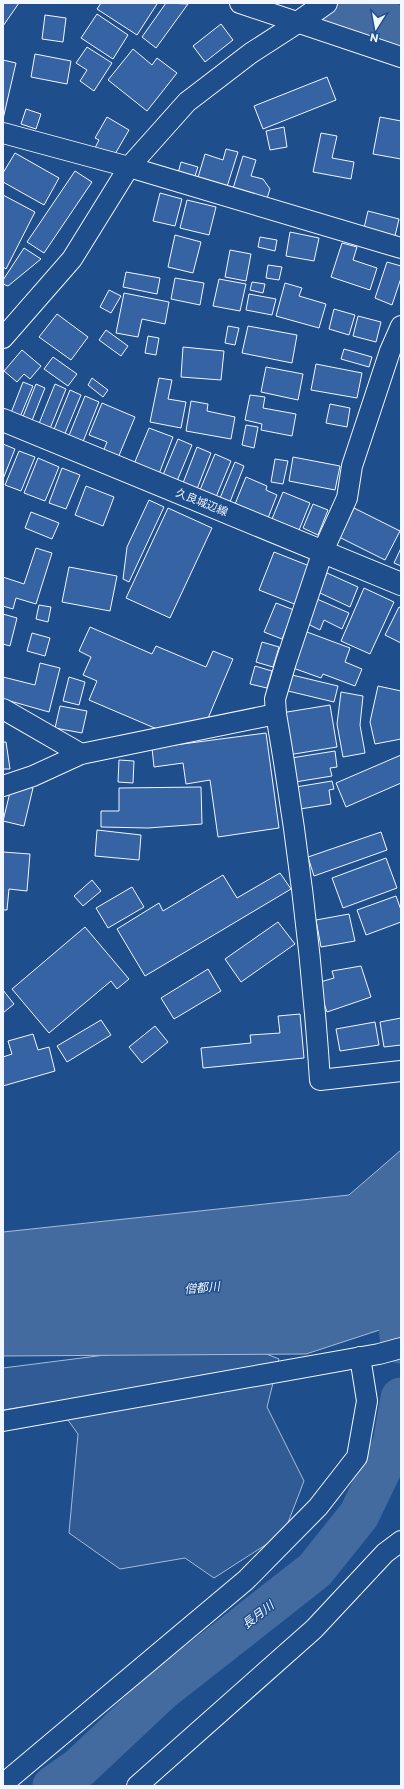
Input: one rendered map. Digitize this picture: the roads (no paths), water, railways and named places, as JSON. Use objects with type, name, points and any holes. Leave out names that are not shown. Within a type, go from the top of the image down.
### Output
[{"type":"main road","points":[[299,22],[326,3]]},
{"type":"main road","name":"久良城辺線","points":[[3,420],[401,584]]},
{"type":"street","points":[[240,3],[401,57]]},
{"type":"street","points":[[3,338],[72,260],[129,167],[187,102],[251,53],[299,22]]},
{"type":"street","points":[[3,133],[129,167],[401,248]]},
{"type":"street","points":[[401,326],[390,351],[352,466],[347,498],[323,551],[275,699],[276,714],[292,808],[308,938],[316,1015],[320,1080],[401,1071]]},
{"type":"street","points":[[3,709],[81,754]]},
{"type":"street","points":[[3,786],[33,776],[81,754],[276,714]]},
{"type":"street","points":[[3,1421],[379,1354],[401,1348]]},
{"type":"street","points":[[3,1784],[246,1580],[318,1508],[357,1456],[367,1401],[360,1357]]},
{"type":"street","points":[[137,1786],[314,1629],[385,1553],[401,1541]]},
{"type":"water","name":"僧都川","points":[[401,1150],[401,1323],[306,1354],[3,1356],[3,1232],[349,1195]]},
{"type":"waterway","points":[[331,3],[401,27]]},
{"type":"waterway","name":"長月川","points":[[396,1270],[401,1343]]},
{"type":"waterway","name":"長月川","points":[[53,1786],[79,1768],[161,1691],[315,1570],[359,1515],[393,1444],[401,1398]]}]
